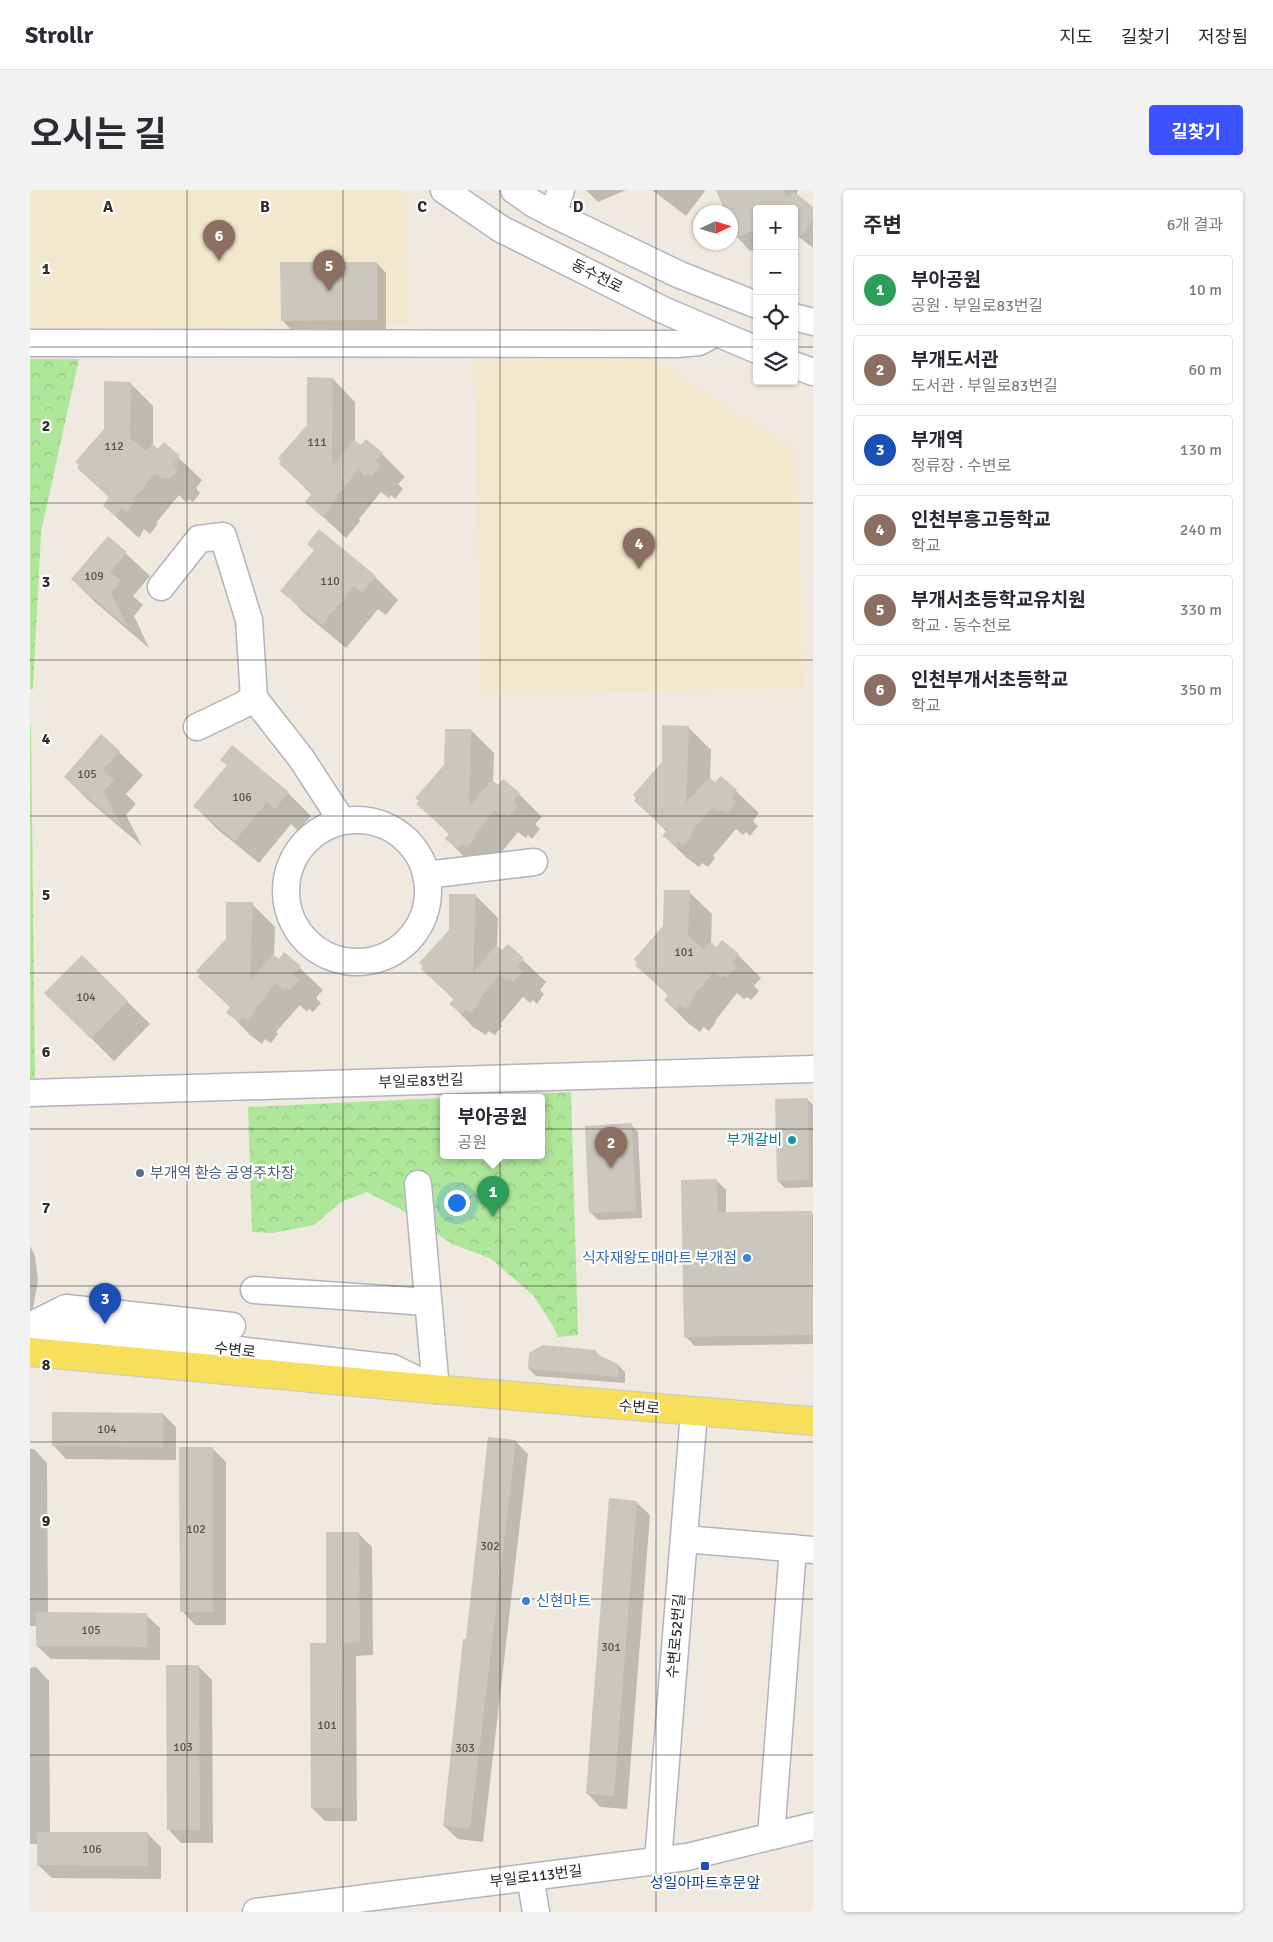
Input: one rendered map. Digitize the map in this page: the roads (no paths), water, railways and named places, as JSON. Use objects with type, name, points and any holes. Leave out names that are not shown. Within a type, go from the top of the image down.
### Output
[{"type":"main road","name":"수변로","points":[[30,1352],[436,1390],[813,1421]]},
{"type":"street","name":"동수천로","points":[[444,190],[501,229],[662,310],[753,348]]},
{"type":"street","points":[[514,190],[553,214],[680,275],[753,303]]},
{"type":"street","points":[[553,214],[561,190]]},
{"type":"street","points":[[798,318],[813,322]]},
{"type":"street","points":[[30,343],[677,344],[699,342],[715,333]]},
{"type":"street","points":[[798,366],[813,372]]},
{"type":"street","points":[[161,587],[199,539],[223,536],[249,620],[254,698],[301,758],[342,821]]},
{"type":"street","points":[[197,726],[254,698]]},
{"type":"street","points":[[364,820],[385,825],[404,837],[418,854],[426,875],[428,899],[421,922],[407,942],[388,956],[365,963],[341,961],[319,952],[300,936],[289,914],[285,891],[290,867],[301,846],[320,830],[342,821],[364,820]]},
{"type":"street","points":[[426,875],[534,862]]},
{"type":"street","name":"부일로83번길","points":[[30,1093],[813,1069]]},
{"type":"street","points":[[418,1184],[436,1390]]},
{"type":"street","points":[[254,1290],[428,1302]]},
{"type":"street","points":[[30,1326],[66,1308],[232,1326]]},
{"type":"street","name":"수변로","points":[[30,1326],[393,1368],[436,1390]]},
{"type":"street","name":"수변로","points":[[30,1364],[414,1398],[436,1390]]},
{"type":"street","name":"수변로52번길","points":[[658,1861],[694,1412]]},
{"type":"street","points":[[684,1539],[803,1549],[771,1836]]},
{"type":"street","name":"부일로113번길","points":[[256,1912],[686,1857],[813,1826]]},
{"type":"street","points":[[530,1877],[536,1912]]},
{"type":"place","name":"인천부개서초등학교","points":[[219,261]]},
{"type":"place","name":"부개서초등학교유치원","points":[[329,291]]},
{"type":"place","name":"인천부흥고등학교","points":[[639,569]]},
{"type":"place","name":"부개갈비","points":[[792,1140]]},
{"type":"place","name":"부개도서관","points":[[611,1168]]},
{"type":"place","name":"부개역 환승 공영주차장","points":[[140,1173]]},
{"type":"place","name":"부아공원","points":[[493,1217]]},
{"type":"place","name":"식자재왕도매마트 부개점","points":[[747,1258]]},
{"type":"place","name":"부개역","points":[[105,1324]]},
{"type":"place","name":"신현마트","points":[[526,1601]]},
{"type":"place","name":"성일아파트후문앞","points":[[705,1866]]}]
